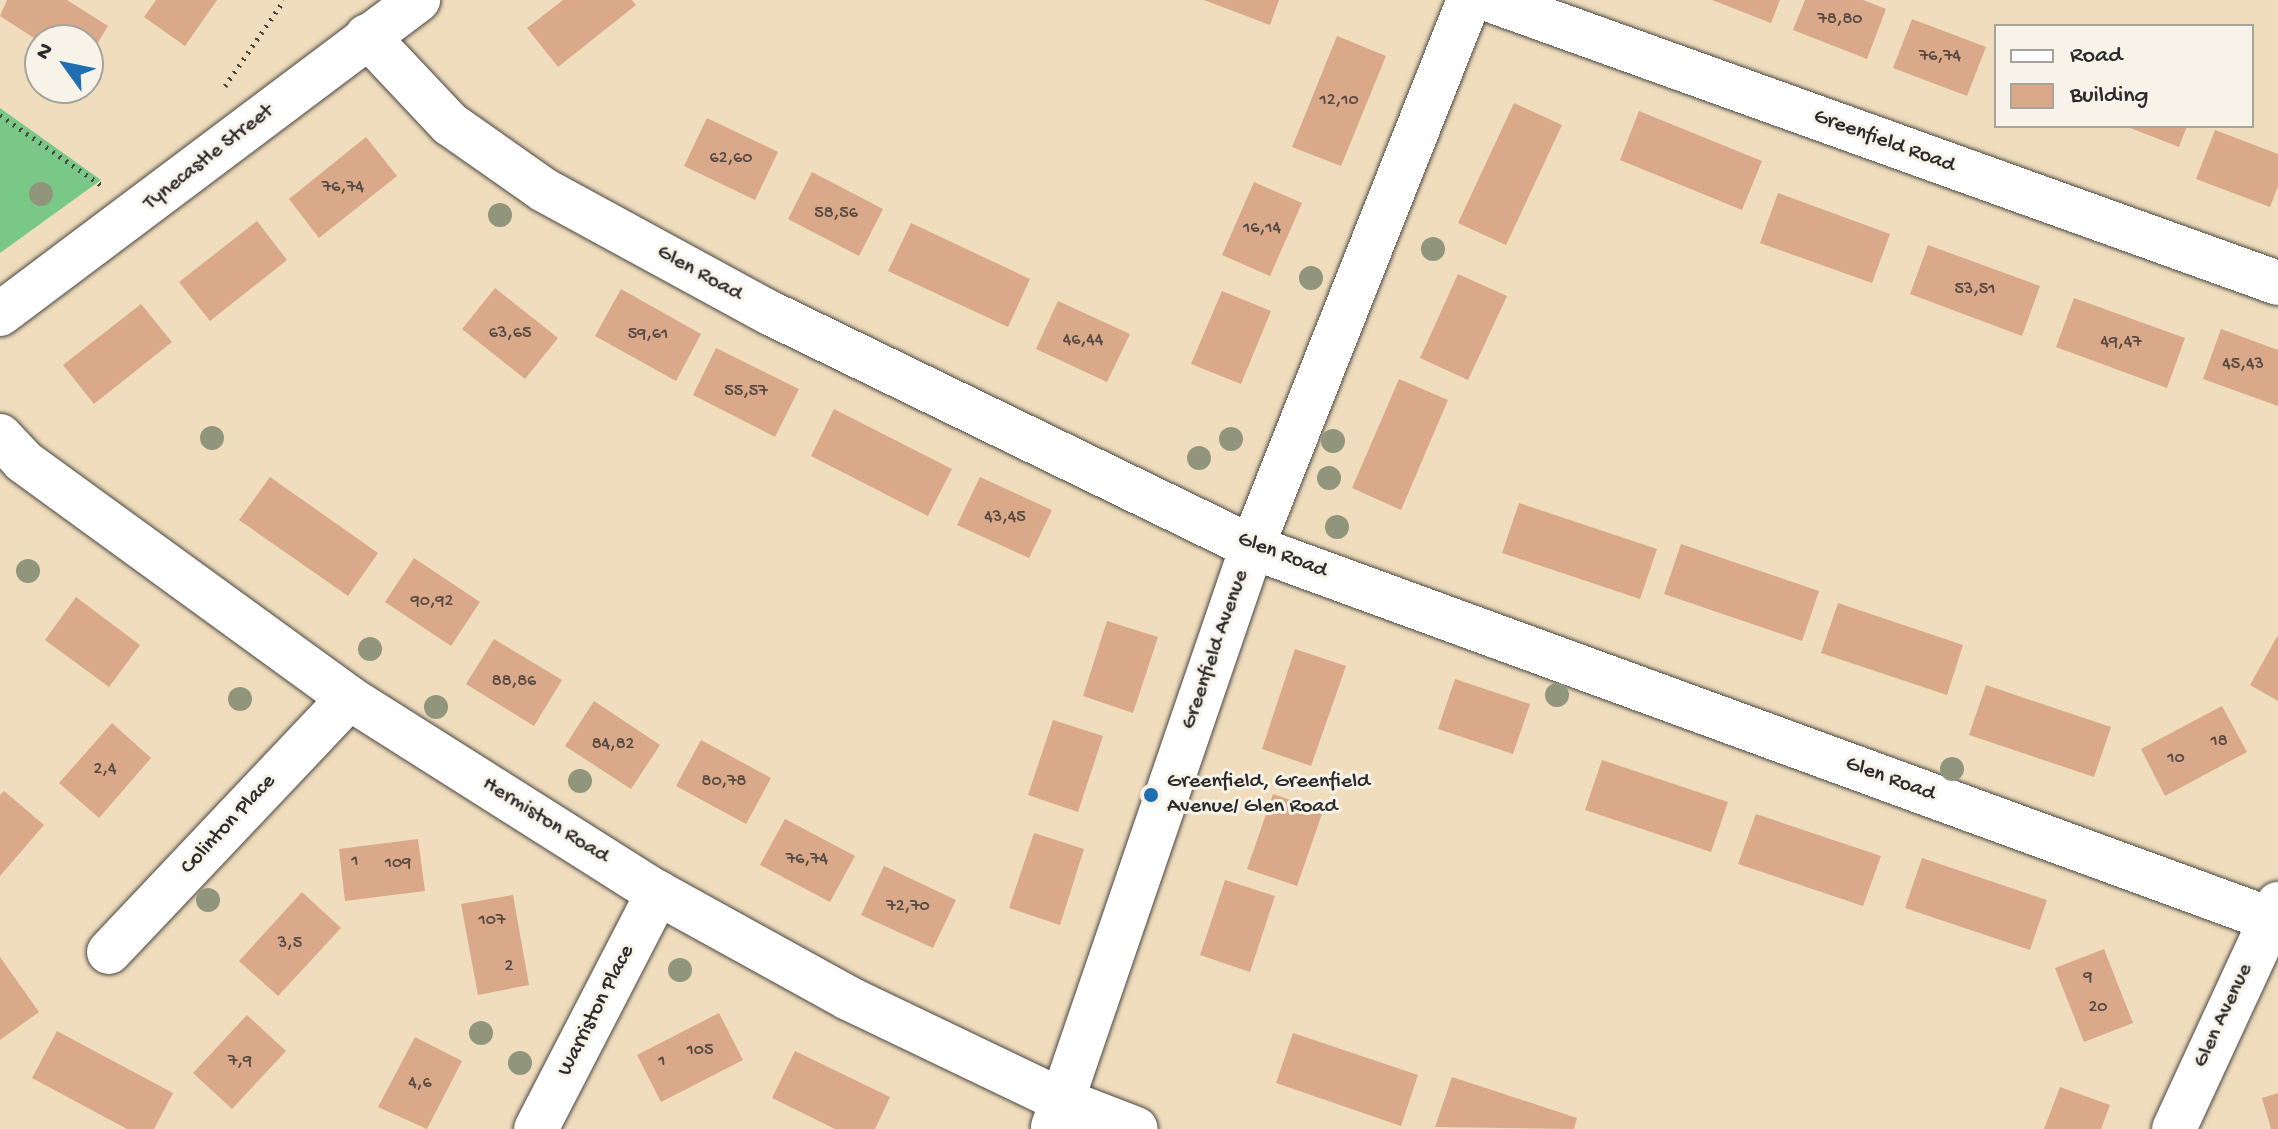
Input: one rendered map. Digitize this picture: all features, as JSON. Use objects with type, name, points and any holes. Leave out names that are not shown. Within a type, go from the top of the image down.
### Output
[{"type":"street","name":"Tynecastle Street","points":[[0,314],[418,0]]},
{"type":"street","name":"Greenfield Avenue","points":[[1057,1114],[1252,547],[1469,0]]},
{"type":"street","name":"Greenfield Road","points":[[1490,0],[2278,283]]},
{"type":"street","name":"Glen Road","points":[[367,36],[450,124],[544,190],[770,313],[1252,547],[2275,915]]},
{"type":"street","name":"Hermiston Road","points":[[0,436],[23,461],[349,698],[658,893],[1057,1114],[1136,1129]]},
{"type":"street","name":"Colinton Place","points":[[109,952],[349,698]]},
{"type":"street","name":"Warriston Place","points":[[536,1129],[658,893]]},
{"type":"street","name":"Glen Avenue","points":[[2174,1129],[2275,915]]},
{"type":"path","points":[[221,92],[284,0]]},
{"type":"path","points":[[0,115],[140,211]]},
{"type":"green space","points":[[0,108],[101,180],[0,253]]},
{"type":"building","points":[[7,0],[67,0],[108,26],[104,33],[104,24],[24,24],[24,32],[0,16]]},
{"type":"building","points":[[156,0],[217,0],[185,46],[144,17]]},
{"type":"building","points":[[563,0],[632,0],[636,5],[558,67],[527,28]]},
{"type":"building","points":[[1204,0],[1279,0],[1270,25]]},
{"type":"building","points":[[1712,0],[1780,0],[1771,23]]},
{"type":"building","points":[[1805,0],[1863,0],[1886,9],[1867,59],[1793,30]]},
{"type":"building","points":[[1912,19],[1986,47],[1967,96],[1893,68]]},
{"type":"building","points":[[1337,36],[1386,56],[1341,166],[1292,147]]},
{"type":"building","points":[[1514,103],[1562,125],[1506,245],[1458,223]]},
{"type":"building","points":[[1639,111],[1762,161],[1742,210],[1620,160]]},
{"type":"building","points":[[707,118],[778,152],[755,200],[684,166]]},
{"type":"building","points":[[2130,128],[2186,128],[2179,147]]},
{"type":"building","points":[[2215,130],[2278,154],[2278,186],[2270,207],[2196,179]]},
{"type":"building","points":[[366,137],[397,176],[319,238],[289,199]]},
{"type":"building","points":[[812,172],[883,209],[859,256],[788,219]]},
{"type":"building","points":[[1254,182],[1302,203],[1270,276],[1222,255]]},
{"type":"building","points":[[1778,193],[1890,234],[1872,283],[1760,243]]},
{"type":"building","points":[[257,221],[287,260],[210,321],[179,282]]},
{"type":"building","points":[[911,223],[1030,279],[1008,327],[888,271]]},
{"type":"building","points":[[1928,245],[2040,286],[2022,336],[1910,294]]},
{"type":"building","points":[[1458,274],[1507,296],[1468,380],[1420,358]]},
{"type":"building","points":[[495,288],[558,338],[525,379],[462,329]]},
{"type":"building","points":[[621,289],[701,334],[676,381],[595,336]]},
{"type":"building","points":[[1222,291],[1271,311],[1241,384],[1191,364]]},
{"type":"building","points":[[2074,298],[2185,338],[2167,388],[2056,347]]},
{"type":"building","points":[[1058,301],[1130,334],[1107,382],[1036,349]]},
{"type":"building","points":[[141,304],[172,342],[94,404],[63,365]]},
{"type":"building","points":[[2221,329],[2278,350],[2278,406],[2203,379]]},
{"type":"building","points":[[716,348],[799,389],[775,437],[693,395]]},
{"type":"building","points":[[1399,379],[1448,400],[1401,510],[1352,488]]},
{"type":"building","points":[[834,409],[952,469],[928,516],[811,456]]},
{"type":"building","points":[[270,477],[378,553],[348,596],[239,520]]},
{"type":"building","points":[[980,477],[1052,510],[1029,558],[957,525]]},
{"type":"building","points":[[1519,503],[1657,549],[1640,599],[1502,553]]},
{"type":"building","points":[[1681,544],[1819,591],[1802,641],[1664,594]]},
{"type":"building","points":[[414,558],[480,602],[451,646],[385,602]]},
{"type":"building","points":[[76,597],[140,645],[109,687],[45,640]]},
{"type":"building","points":[[1838,603],[1963,645],[1947,695],[1821,653]]},
{"type":"building","points":[[1107,621],[1158,637],[1133,713],[1083,696]]},
{"type":"building","points":[[2278,635],[2278,701],[2250,685]]},
{"type":"building","points":[[494,639],[562,680],[534,726],[466,684]]},
{"type":"building","points":[[1295,649],[1346,666],[1311,766],[1262,749]]},
{"type":"building","points":[[1455,679],[1530,704],[1513,754],[1438,729]]},
{"type":"building","points":[[1986,685],[2111,727],[2094,777],[1969,735]]},
{"type":"building","points":[[594,701],[660,745],[631,789],[565,746]]},
{"type":"building","points":[[2222,706],[2247,752],[2165,796],[2141,749]]},
{"type":"building","points":[[1053,720],[1103,736],[1078,812],[1028,795]]},
{"type":"building","points":[[112,723],[151,758],[99,818],[59,783]]},
{"type":"building","points":[[701,740],[771,778],[746,824],[676,786]]},
{"type":"building","points":[[1602,760],[1728,802],[1711,852],[1585,810]]},
{"type":"building","points":[[4,791],[44,825],[0,876],[0,795]]},
{"type":"building","points":[[1273,794],[1323,811],[1297,886],[1247,869]]},
{"type":"building","points":[[1756,814],[1881,856],[1863,906],[1738,864]]},
{"type":"building","points":[[785,819],[855,856],[830,902],[760,865]]},
{"type":"building","points":[[1034,833],[1084,849],[1060,925],[1009,908]]},
{"type":"building","points":[[418,839],[425,891],[345,901],[339,849]]},
{"type":"building","points":[[1922,858],[2047,900],[2030,950],[1905,908]]},
{"type":"building","points":[[884,866],[956,900],[933,948],[861,915]]},
{"type":"building","points":[[1225,880],[1275,896],[1250,972],[1200,955]]},
{"type":"building","points":[[302,892],[341,928],[278,996],[239,961]]},
{"type":"building","points":[[513,895],[529,985],[478,995],[461,904]]},
{"type":"building","points":[[2104,949],[2133,1023],[2084,1042],[2055,968]]},
{"type":"building","points":[[0,957],[39,1012],[0,1040]]},
{"type":"building","points":[[719,1013],[743,1060],[661,1102],[637,1055]]},
{"type":"building","points":[[247,1015],[286,1051],[232,1109],[193,1073]]},
{"type":"building","points":[[57,1031],[173,1093],[154,1129],[127,1129],[32,1078]]},
{"type":"building","points":[[1293,1033],[1418,1075],[1401,1126],[1276,1083]]},
{"type":"building","points":[[415,1037],[462,1061],[427,1129],[378,1107]]},
{"type":"building","points":[[795,1051],[890,1097],[875,1129],[835,1129],[772,1098]]},
{"type":"building","points":[[1452,1077],[1577,1118],[1574,1129],[1435,1127]]},
{"type":"building","points":[[2060,1087],[2110,1105],[2101,1129],[2044,1129]]},
{"type":"building","points":[[2278,1093],[2278,1129],[2271,1129],[2262,1098]]},
{"type":"place","name":"Greenfield, Greenfield Avenue/ Glen Road","points":[[1151,795]]}]
